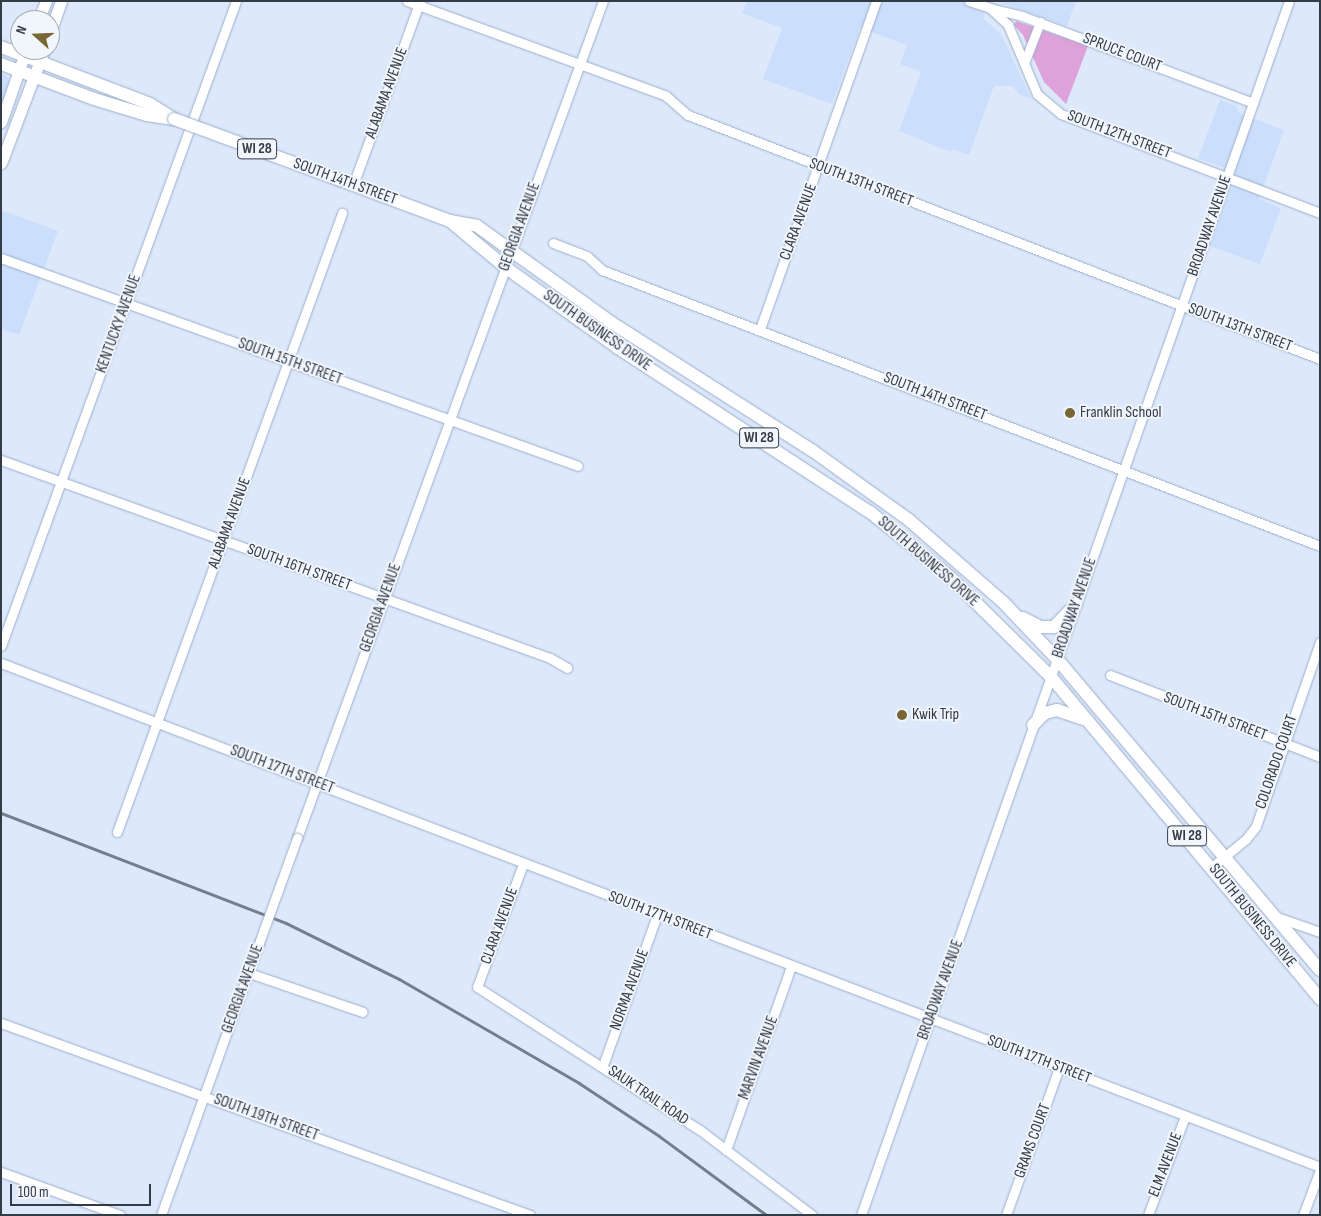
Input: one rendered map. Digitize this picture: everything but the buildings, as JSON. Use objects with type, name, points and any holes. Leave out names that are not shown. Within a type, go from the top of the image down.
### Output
[{"type":"main road","points":[[1,122],[23,60]]},
{"type":"main road","points":[[1,163],[40,60]]},
{"type":"main road","name":"SOUTH 14TH STREET","points":[[47,60],[61,70],[150,104],[174,119]]},
{"type":"main road","name":"SOUTH 14TH STREET","points":[[1,64],[147,115],[174,119],[450,222],[473,224],[512,250]]},
{"type":"main road","name":"SOUTH BUSINESS DRIVE","points":[[450,222],[505,267],[618,348],[870,512],[951,578],[1051,677],[1212,867],[1320,999]]},
{"type":"main road","name":"SOUTH BUSINESS DRIVE","points":[[512,250],[612,323],[855,480],[909,520],[1012,611],[1057,659],[1319,966]]},
{"type":"main road","points":[[1012,611],[1047,628],[1060,624],[1076,604]]},
{"type":"main road","points":[[1034,726],[1045,713],[1057,710],[1072,713],[1091,724]]},
{"type":"street","name":"KENTUCKY AVENUE","points":[[1,646],[236,1]]},
{"type":"street","name":"SOUTH 13TH STREET","points":[[407,1],[419,3],[666,96],[688,115],[1320,359]]},
{"type":"street","name":"GEORGIA AVENUE","points":[[161,1215],[603,1]]},
{"type":"street","name":"CLARA AVENUE","points":[[760,329],[876,1]]},
{"type":"street","name":"SOUTH 12TH STREET","points":[[969,1],[990,8],[1008,25],[1025,61],[1037,94],[1061,114],[1320,213]]},
{"type":"street","name":"BROADWAY AVENUE","points":[[861,1215],[1289,1]]},
{"type":"street","name":"ALABAMA AVENUE","points":[[353,185],[419,3]]},
{"type":"street","name":"SPRUCE COURT","points":[[990,8],[1040,22],[1253,103]]},
{"type":"street","points":[[1025,61],[1040,22]]},
{"type":"street","name":"ALABAMA AVENUE","points":[[117,832],[342,213]]},
{"type":"street","name":"SOUTH 14TH STREET","points":[[553,243],[590,258],[602,270],[760,329],[1320,546]]},
{"type":"street","name":"SOUTH 15TH STREET","points":[[1,258],[578,466]]},
{"type":"street","name":"SOUTH 16TH STREET","points":[[1,460],[550,658],[567,668]]},
{"type":"street","name":"COLORADO COURT","points":[[1212,867],[1246,839],[1256,826],[1320,642]]},
{"type":"street","name":"SOUTH 17TH STREET","points":[[1,663],[1320,1168]]},
{"type":"street","name":"SOUTH 15TH STREET","points":[[1110,675],[1320,757]]},
{"type":"street","name":"CLARA AVENUE","points":[[477,987],[523,864]]},
{"type":"street","name":"NORMA AVENUE","points":[[602,1066],[657,915]]},
{"type":"street","points":[[1277,917],[1320,932]]},
{"type":"street","name":"MARVIN AVENUE","points":[[726,1150],[791,966]]},
{"type":"street","points":[[249,972],[363,1012]]},
{"type":"street","name":"SAUK TRAIL ROAD","points":[[477,987],[602,1066],[726,1150],[812,1215]]},
{"type":"street","name":"SOUTH 19TH STREET","points":[[1,1023],[530,1215]]},
{"type":"street","name":"GRAMS COURT","points":[[1006,1215],[1059,1068]]},
{"type":"street","name":"ELM AVENUE","points":[[1148,1215],[1185,1116]]},
{"type":"street","points":[[1303,1215],[1320,1168]]},
{"type":"street","points":[[1,1172],[120,1215]]},
{"type":"shaded area","points":[[747,1],[989,1],[983,18],[1001,34],[1031,98],[1020,95],[1012,86],[994,86],[969,155],[952,149],[951,152],[899,131],[921,72],[900,64],[907,45],[860,28],[832,104],[763,79],[782,28],[742,13]]},
{"type":"shaded area","points":[[996,1],[1076,1],[1067,26]]},
{"type":"shaded area","points":[[1016,21],[1088,46],[1066,104],[1044,82],[1023,35],[1014,25]]},
{"type":"shaded area","points":[[1,72],[8,78],[9,87],[1,107]]},
{"type":"shaded area","points":[[1220,100],[1236,106],[1239,113],[1284,130],[1259,199],[1281,208],[1260,264],[1210,246],[1236,172],[1198,158]]},
{"type":"shaded area","points":[[1,210],[58,231],[19,335],[1,329]]},
{"type":"railway","points":[[1,813],[286,923],[399,979],[579,1083],[659,1136],[766,1215]]},
{"type":"place","name":"Franklin School","points":[[1070,413]]},
{"type":"place","name":"Kwik Trip","points":[[902,715]]}]
